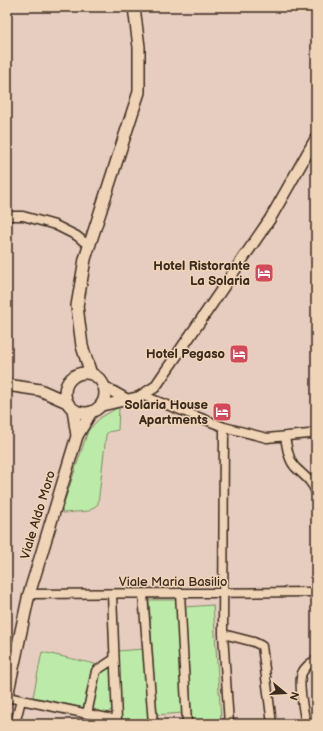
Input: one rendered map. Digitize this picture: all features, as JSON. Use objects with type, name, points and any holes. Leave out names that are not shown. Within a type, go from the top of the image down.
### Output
[{"type":"main road","points":[[91,374],[82,346],[77,306],[85,259],[139,92],[139,47],[134,7]]},
{"type":"main road","points":[[70,405],[65,397],[70,381],[78,370],[82,346]]},
{"type":"main road","points":[[7,385],[40,390],[84,413],[95,409],[103,400],[103,386],[96,377],[85,373],[70,381],[40,390]]},
{"type":"main road","name":"Viale Aldo Moro","points":[[70,405],[77,436]]},
{"type":"main road","name":"Viale Aldo Moro","points":[[7,696],[29,594],[77,436],[95,409]]},
{"type":"street","points":[[144,396],[159,382],[270,219],[316,138]]},
{"type":"street","points":[[7,216],[23,216],[55,225],[77,236],[89,246]]},
{"type":"street","points":[[103,386],[126,399]]},
{"type":"street","points":[[95,409],[126,399],[144,396],[224,427],[267,438],[285,437],[316,431]]},
{"type":"street","points":[[224,427],[223,634],[229,724]]},
{"type":"street","points":[[285,437],[289,457],[295,467],[310,479],[316,492]]},
{"type":"street","name":"Viale Maria Basilio","points":[[29,594],[223,594],[316,592]]},
{"type":"street","points":[[180,593],[187,724]]},
{"type":"street","points":[[7,696],[117,720],[112,594]]},
{"type":"street","points":[[143,594],[152,724]]},
{"type":"street","points":[[223,634],[262,646],[272,724]]},
{"type":"street","points":[[87,714],[96,671],[114,659]]},
{"type":"street","points":[[306,724],[302,705],[301,674],[306,667],[316,660]]},
{"type":"street","points":[[15,724],[21,700]]},
{"type":"green space","points":[[119,407],[118,430],[108,432],[106,435],[98,504],[89,511],[63,513],[62,509],[88,431],[100,418]]},
{"type":"green space","points":[[149,600],[176,600],[183,713],[156,715]]},
{"type":"green space","points":[[213,605],[221,719],[217,719],[217,724],[192,724],[185,607]]},
{"type":"green space","points":[[144,649],[149,724],[121,722],[117,651]]},
{"type":"green space","points":[[42,652],[95,664],[85,708],[33,697]]},
{"type":"green space","points":[[111,666],[114,708],[107,713],[96,711],[92,706],[98,673]]},
{"type":"green space","points":[[316,673],[316,724],[315,724],[311,681]]},
{"type":"place","name":"Hotel Ristorante La Solaria","points":[[264,273]]},
{"type":"place","name":"Hotel Pegaso","points":[[239,354]]},
{"type":"place","name":"Solaria House Apartments","points":[[222,412]]}]
